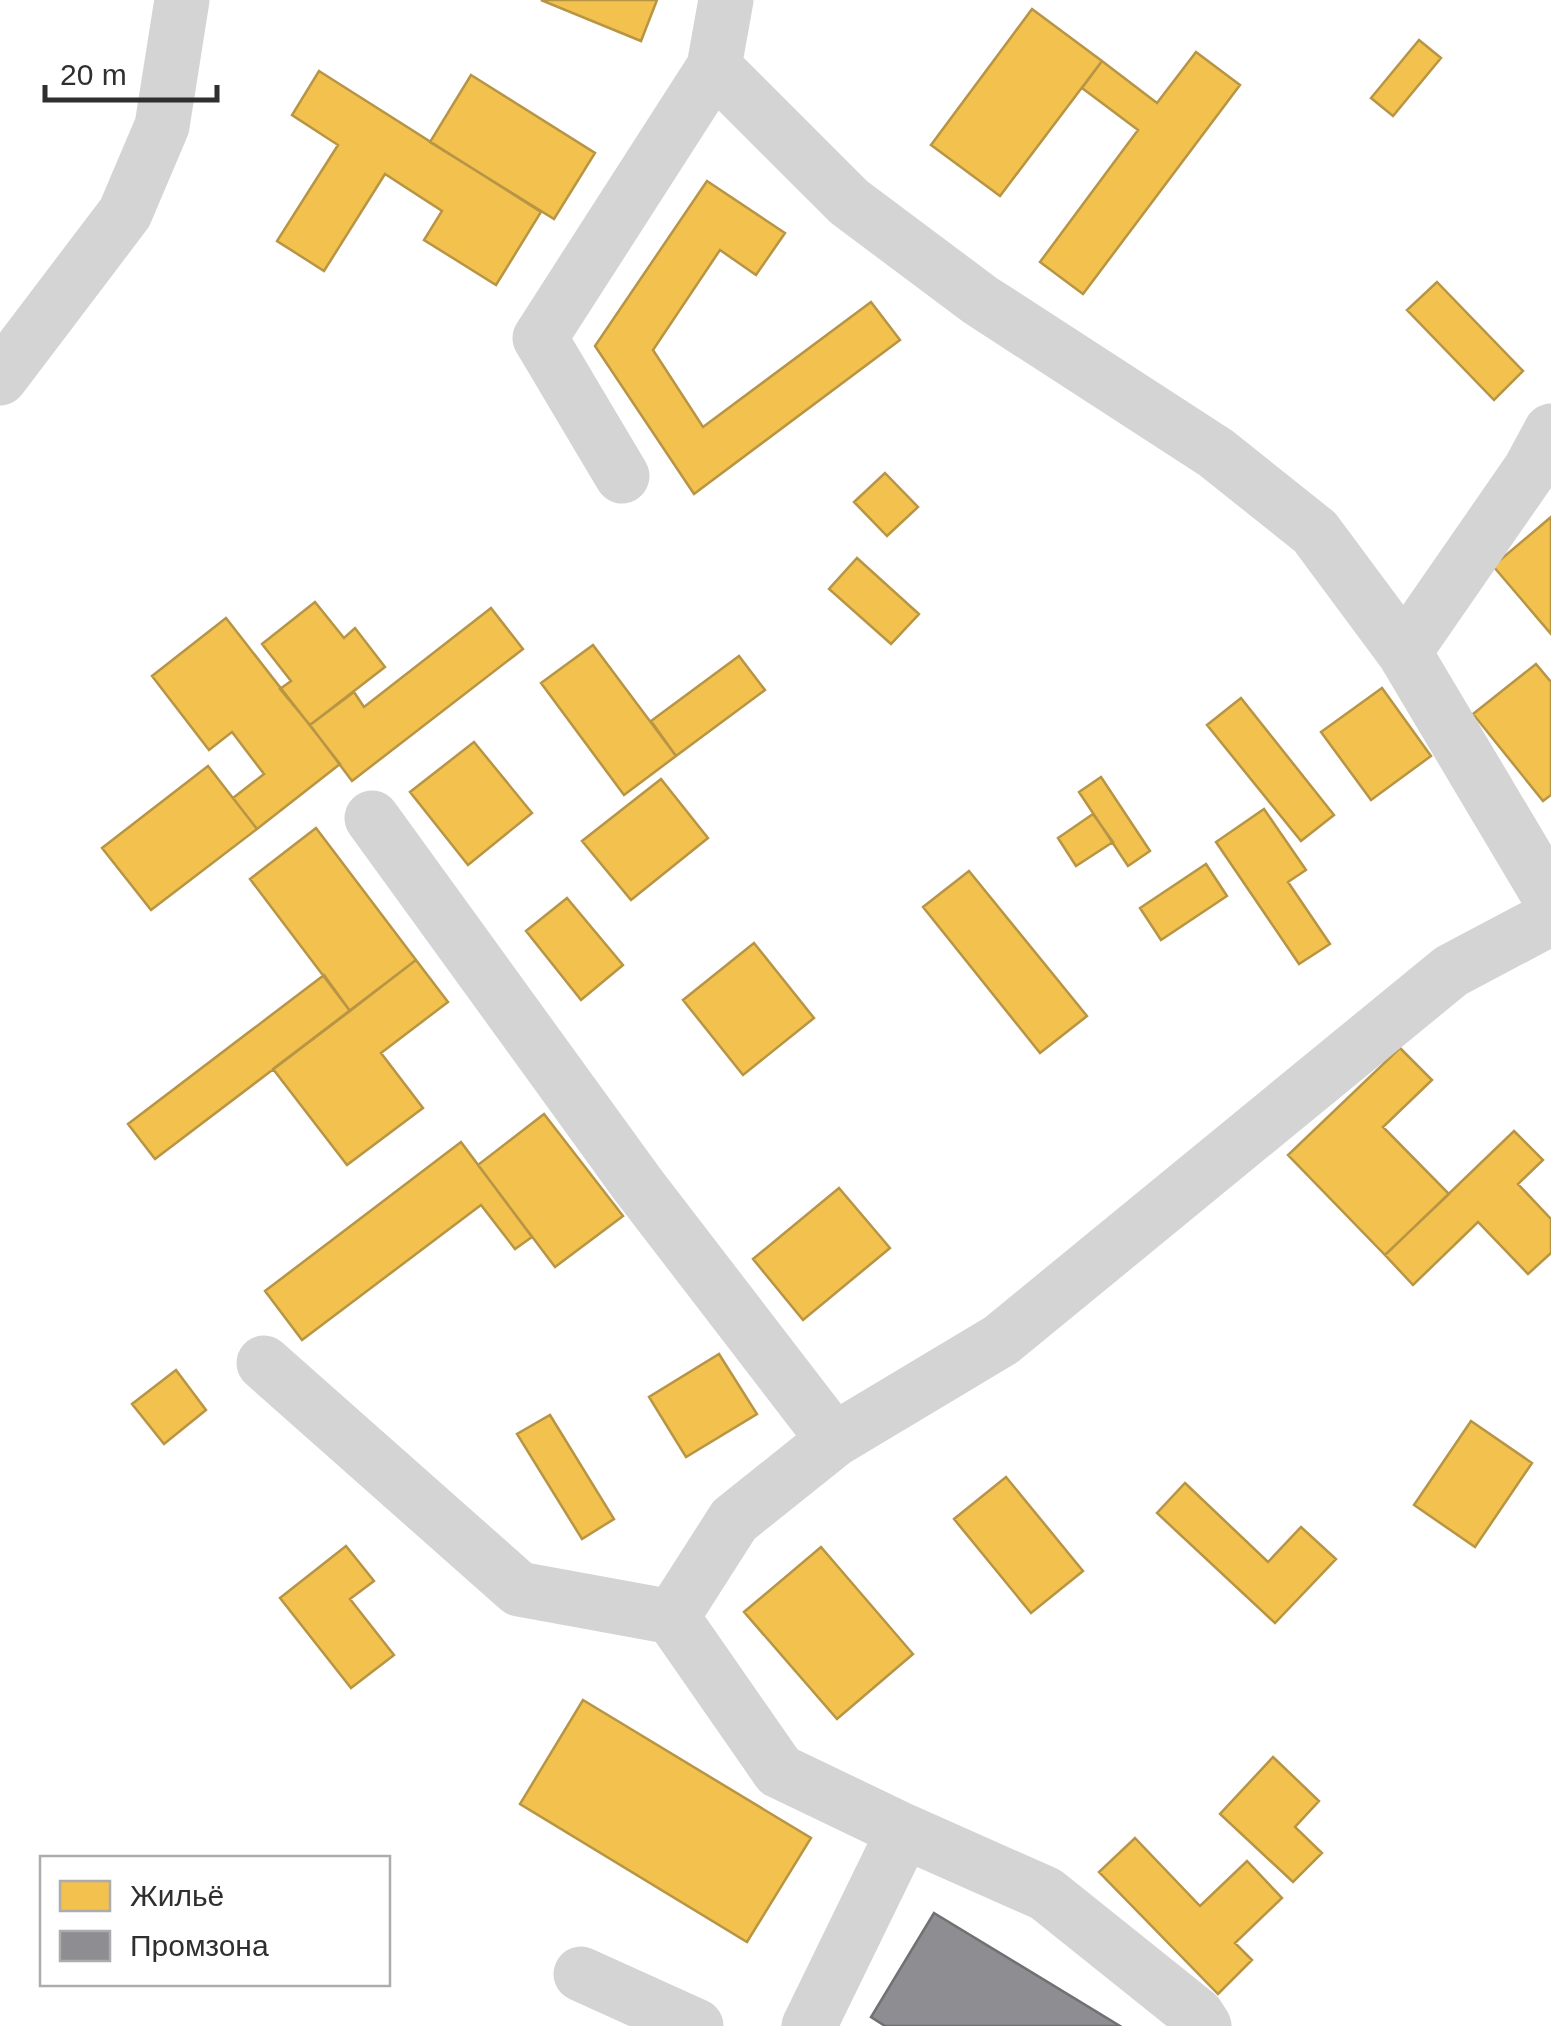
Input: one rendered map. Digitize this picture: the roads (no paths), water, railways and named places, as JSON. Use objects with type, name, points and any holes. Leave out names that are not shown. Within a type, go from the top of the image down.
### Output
[{"type":"street","points":[[0,378],[125,213],[162,126],[182,0]]},
{"type":"street","points":[[622,476],[540,338],[714,68],[726,0]]},
{"type":"street","points":[[714,68],[849,202],[980,300],[1216,454],[1314,532],[1404,652],[1551,899]]},
{"type":"street","points":[[1404,652],[1530,470],[1551,431]]},
{"type":"street","points":[[372,818],[638,1185],[834,1440]]},
{"type":"street","points":[[672,1616],[734,1520],[834,1440],[1001,1340],[1451,971],[1551,918]]},
{"type":"street","points":[[264,1363],[518,1589],[672,1616],[779,1771],[1046,1894],[1197,2016],[1204,2026]]},
{"type":"street","points":[[809,2026],[904,1831]]},
{"type":"street","points":[[581,1974],[696,2026]]}]
